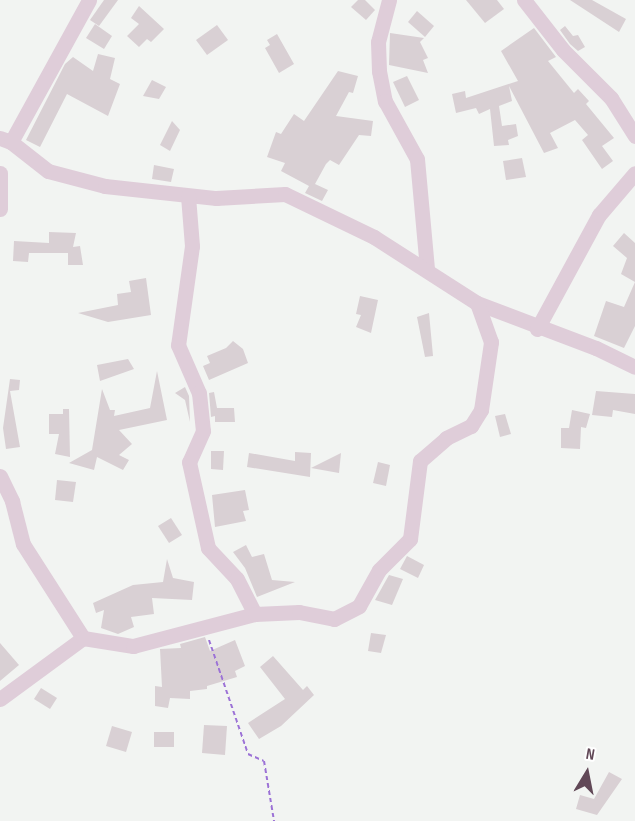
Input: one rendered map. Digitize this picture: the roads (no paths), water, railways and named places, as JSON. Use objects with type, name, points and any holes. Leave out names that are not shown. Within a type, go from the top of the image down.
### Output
[{"type":"street","points":[[89,0],[5,140],[48,171],[105,186],[188,196],[285,194],[374,237],[477,303],[537,329],[596,348],[635,368]]},
{"type":"street","points":[[389,0],[378,42],[379,71],[385,101],[417,159],[427,269]]},
{"type":"street","points":[[524,0],[563,50],[611,98],[635,136]]},
{"type":"street","points":[[0,173],[0,209]]},
{"type":"street","points":[[537,329],[599,215],[635,173]]},
{"type":"street","points":[[188,196],[192,246],[178,345],[199,393],[203,431],[189,462],[207,548],[237,579],[255,614]]},
{"type":"street","points":[[0,699],[83,639],[133,646],[255,614],[299,612],[334,619],[359,606],[379,570],[410,539],[420,461],[446,438],[471,426],[481,410],[491,342],[477,303]]},
{"type":"street","points":[[0,476],[12,501],[23,544],[83,639]]}]
